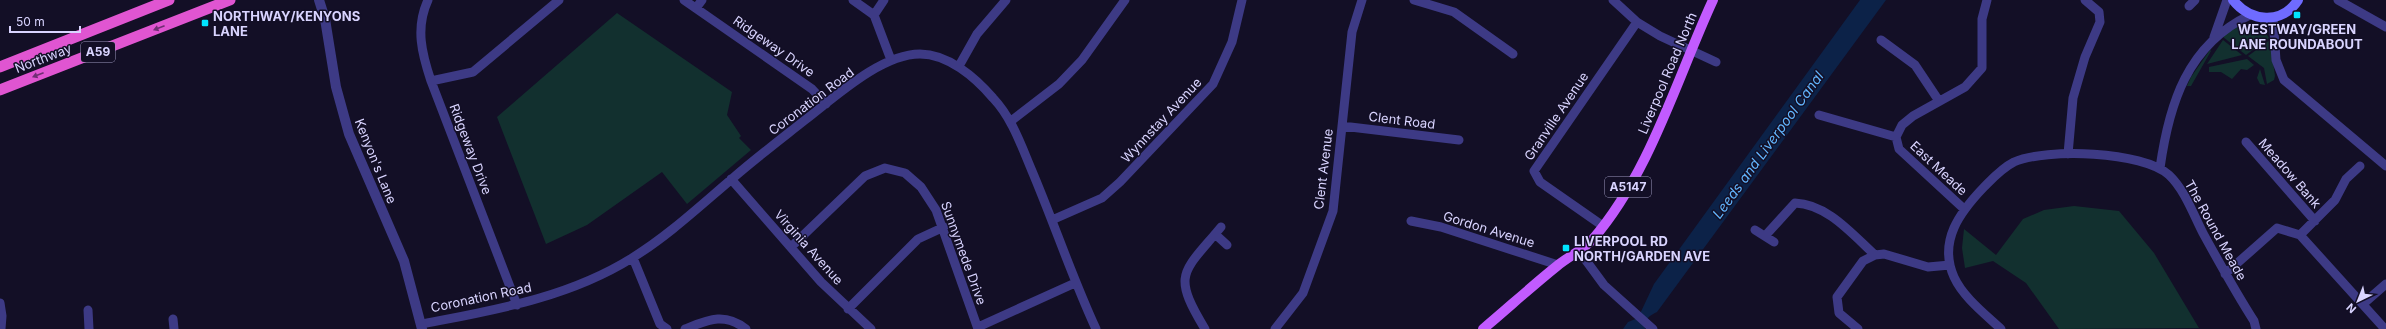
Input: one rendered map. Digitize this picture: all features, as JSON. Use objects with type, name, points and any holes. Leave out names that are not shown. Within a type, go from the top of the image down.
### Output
[{"type":"highway","name":"Northway","points":[[0,68],[169,0]]},
{"type":"highway","name":"Northway","points":[[0,90],[230,0]]},
{"type":"main road","name":"Liverpool Road North","points":[[1483,329],[1558,265],[1579,251],[1603,226],[1630,183],[1657,132],[1672,100],[1691,50],[1713,0]]},
{"type":"main road","points":[[2233,0],[2239,7],[2250,15],[2262,18],[2273,18],[2288,11],[2298,0]]},
{"type":"street","name":"Kenyon's Lane","points":[[319,0],[325,19],[336,87],[349,134],[404,261],[422,326]]},
{"type":"street","name":"Ridgeway Drive","points":[[428,0],[423,16],[420,35],[421,50],[431,81],[517,305]]},
{"type":"street","points":[[431,81],[473,72],[558,0]]},
{"type":"street","name":"Ridgeway Drive","points":[[684,0],[812,89],[826,104]]},
{"type":"street","points":[[696,8],[702,0]]},
{"type":"street","points":[[853,0],[874,15],[891,60]]},
{"type":"street","points":[[874,15],[884,0]]},
{"type":"street","points":[[959,66],[977,34],[1006,0]]},
{"type":"street","points":[[1011,121],[1059,84],[1082,60],[1125,0]]},
{"type":"street","name":"Wynnstay Avenue","points":[[1052,220],[1106,194],[1213,84],[1232,42],[1242,0]]},
{"type":"street","name":"Clent Avenue","points":[[1275,329],[1303,293],[1333,210],[1352,32],[1362,0]]},
{"type":"street","points":[[1414,0],[1454,12],[1513,54]]},
{"type":"street","points":[[1613,0],[1637,22],[1660,36],[1716,62]]},
{"type":"street","name":"East Meade","points":[[1963,208],[1899,149],[1896,137],[1902,125],[1913,116],[1965,87],[1982,68],[1982,19],[1987,0]]},
{"type":"street","points":[[2068,154],[2073,98],[2085,57],[2100,22],[2099,12],[2085,0]]},
{"type":"street","points":[[2213,40],[2227,0]]},
{"type":"street","points":[[2338,0],[2386,27]]},
{"type":"street","points":[[2160,168],[2170,113],[2177,93],[2195,63],[2213,40],[2238,21],[2250,15]]},
{"type":"street","points":[[2273,18],[2276,60],[2284,80],[2386,166]]},
{"type":"street","name":"Granville Avenue","points":[[1603,226],[1540,182],[1534,171],[1637,22]]},
{"type":"street","points":[[1881,40],[1915,65],[1939,101]]},
{"type":"street","name":"Coronation Road","points":[[422,326],[517,305],[582,284],[632,258],[717,194],[731,179],[826,104],[891,60],[921,54],[936,57],[959,66],[994,98],[1011,121],[1052,220],[1075,283],[1096,329]]},
{"type":"street","points":[[1819,115],[1896,137]]},
{"type":"street","name":"Clent Road","points":[[1342,126],[1459,140]]},
{"type":"street","name":"Meadow Bank","points":[[2246,142],[2315,220]]},
{"type":"street","name":"The Round Meade","points":[[2000,329],[1965,293],[1955,279],[1950,265],[1948,252],[1950,239],[1963,208],[2001,169],[2014,162],[2038,156],[2068,154],[2134,158],[2160,168],[2170,176],[2180,189],[2224,274],[2254,321],[2256,329]]},
{"type":"street","points":[[2300,235],[2335,200],[2346,179],[2360,166]]},
{"type":"street","name":"Sunnymede Drive","points":[[791,247],[865,176],[885,168],[905,173],[914,179],[929,196],[944,228],[978,328]]},
{"type":"street","name":"Virginia Avenue","points":[[731,179],[791,247],[848,308],[870,329]]},
{"type":"street","points":[[1765,236],[1795,202],[1808,203],[1840,222],[1874,255]]},
{"type":"street","name":"Gordon Avenue","points":[[1411,221],[1441,227],[1558,265]]},
{"type":"street","points":[[1205,329],[1185,289],[1184,278],[1191,263],[1222,227]]},
{"type":"street","points":[[848,308],[918,239],[944,228]]},
{"type":"street","points":[[2224,274],[2277,228],[2300,235],[2385,329]]},
{"type":"street","points":[[1755,230],[1774,242]]},
{"type":"street","points":[[1215,234],[1228,245]]},
{"type":"street","points":[[1579,251],[1604,285],[1653,329]]},
{"type":"street","points":[[1858,329],[1839,313],[1837,297],[1863,261],[1874,255],[1884,254],[1928,267],[1950,265]]},
{"type":"street","points":[[632,258],[660,324],[667,329]]},
{"type":"street","points":[[978,328],[1075,283]]},
{"type":"street","points":[[2363,304],[2386,284]]},
{"type":"street","points":[[0,303],[2,316],[1,329]]},
{"type":"street","points":[[88,310],[89,329]]},
{"type":"street","points":[[685,329],[712,318],[728,319],[746,329]]},
{"type":"street","points":[[173,319],[174,329]]},
{"type":"green space","points":[[617,13],[732,92],[727,115],[741,136],[739,138],[751,150],[687,204],[662,172],[587,225],[546,244],[497,117]]},
{"type":"green space","points":[[2245,23],[2261,26],[2269,38],[2246,55],[2223,37],[2227,31]]},
{"type":"green space","points":[[2223,40],[2242,55],[2207,64]]},
{"type":"green space","points":[[2270,40],[2275,76],[2274,80],[2267,84],[2264,68],[2248,56]]},
{"type":"green space","points":[[2210,50],[2211,51],[2191,86],[2187,86],[2191,77]]},
{"type":"green space","points":[[2247,59],[2254,65],[2247,70],[2241,69],[2232,79],[2221,72],[2209,72],[2209,67]]},
{"type":"green space","points":[[2260,69],[2265,85],[2260,84],[2257,78]]},
{"type":"green space","points":[[2074,206],[2119,211],[2154,253],[2199,328],[2059,329],[2026,283],[1993,261],[1965,268],[1962,248],[1964,229],[1996,255],[2023,219],[2044,210]]},
{"type":"water","name":"Leeds and Liverpool Canal","points":[[1860,0],[1886,0],[1657,312],[1648,318],[1645,323],[1645,329],[1623,329],[1628,322],[1638,318],[1654,284]]},
{"type":"place","name":"WESTWAY/GREEN LANE ROUNDABOUT","points":[[2297,15]]},
{"type":"place","name":"NORTHWAY/KENYONS LANE","points":[[205,23]]},
{"type":"place","name":"LIVERPOOL RD NORTH/GARDEN AVE","points":[[1566,248]]}]
